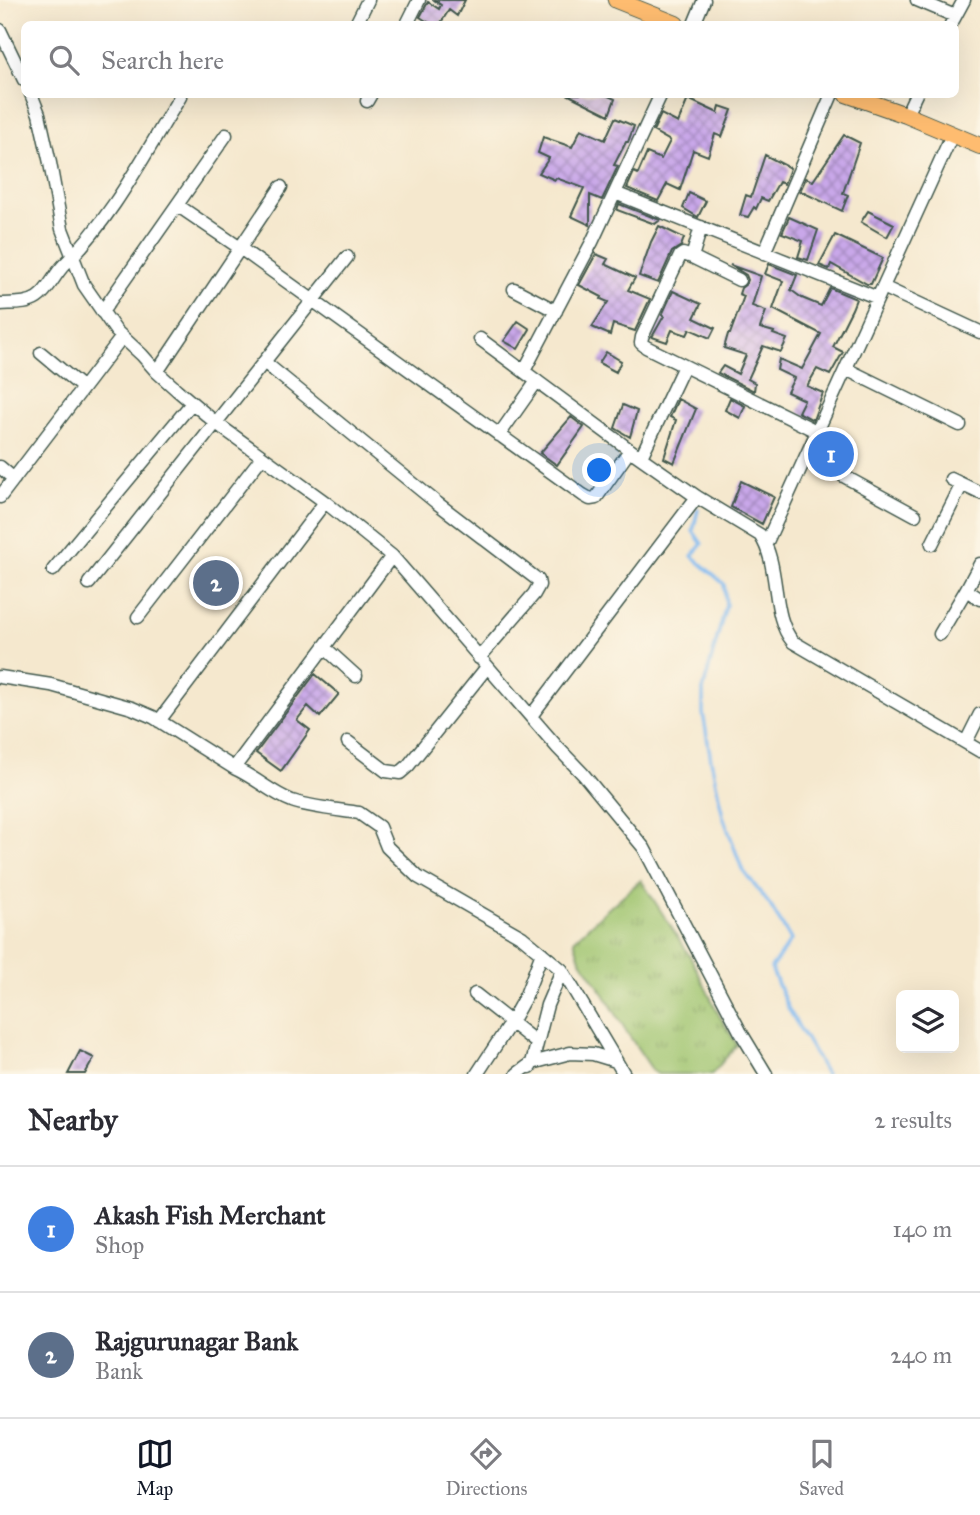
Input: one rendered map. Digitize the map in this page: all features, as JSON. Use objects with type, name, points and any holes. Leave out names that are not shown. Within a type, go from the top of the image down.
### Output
[{"type":"main road","points":[[616,0],[668,21]]},
{"type":"main road","points":[[857,98],[980,146]]},
{"type":"street","points":[[358,21],[368,0]]},
{"type":"street","points":[[408,21],[419,0]]},
{"type":"street","points":[[695,21],[704,0]]},
{"type":"street","points":[[917,0],[953,20],[964,0]]},
{"type":"street","points":[[0,30],[21,74]]},
{"type":"street","points":[[33,98],[50,163],[62,229],[84,285],[116,331],[157,372],[216,423],[325,502],[392,556],[583,774],[643,848],[740,1031],[766,1074]]},
{"type":"street","points":[[0,304],[26,303],[42,294],[113,208],[179,98]]},
{"type":"street","points":[[524,371],[592,242],[659,98]]},
{"type":"street","points":[[764,253],[830,98]]},
{"type":"street","points":[[906,115],[914,98]]},
{"type":"street","points":[[102,312],[226,135]]},
{"type":"street","points":[[766,544],[952,135]]},
{"type":"street","points":[[157,372],[281,187]]},
{"type":"street","points":[[615,193],[764,253],[881,293],[980,332]]},
{"type":"street","points":[[177,205],[590,499],[596,498],[636,454],[684,366]]},
{"type":"street","points":[[692,257],[701,228]]},
{"type":"street","points":[[739,280],[683,254],[641,343],[818,432]]},
{"type":"street","points":[[89,583],[347,257]]},
{"type":"street","points":[[514,289],[556,311]]},
{"type":"street","points":[[0,497],[122,337]]},
{"type":"street","points":[[480,339],[696,497],[760,534],[772,561],[779,609],[787,636],[793,642],[980,751]]},
{"type":"street","points":[[41,354],[83,388]]},
{"type":"street","points":[[264,362],[437,503],[538,580],[539,585],[534,594],[408,766],[400,773],[386,772],[348,742]]},
{"type":"street","points":[[846,369],[960,425]]},
{"type":"street","points":[[499,435],[537,381]]},
{"type":"street","points":[[53,570],[192,403]]},
{"type":"street","points":[[807,456],[915,515]]},
{"type":"street","points":[[138,617],[262,457]]},
{"type":"street","points":[[0,467],[14,479]]},
{"type":"street","points":[[932,544],[957,481],[978,491],[980,477]]},
{"type":"street","points":[[531,716],[696,497]]},
{"type":"street","points":[[159,720],[325,502]]},
{"type":"street","points":[[234,768],[392,556]]},
{"type":"street","points":[[940,634],[980,564]]},
{"type":"street","points":[[966,590],[980,598]]},
{"type":"street","points":[[324,648],[356,676]]},
{"type":"street","points":[[0,677],[51,685],[132,708],[159,720],[294,802],[359,813],[368,818],[379,827],[387,847],[418,877],[475,911],[501,923],[562,970],[624,1074]]},
{"type":"street","points":[[966,742],[980,714]]},
{"type":"street","points":[[477,1074],[526,995],[542,953]]},
{"type":"street","points":[[530,1068],[547,1005],[562,970]]},
{"type":"street","points":[[475,994],[537,1043]]},
{"type":"street","points":[[517,1074],[570,1053],[593,1054],[616,1061]]},
{"type":"green space","points":[[641,880],[691,958],[737,1045],[712,1074],[658,1074],[653,1071],[580,959],[574,940]]},
{"type":"building","points":[[434,0],[465,0],[457,16],[449,10],[442,21],[426,21],[420,17],[428,2],[439,9],[441,5]]},
{"type":"building","points":[[575,98],[615,99],[609,115]]},
{"type":"building","points":[[688,99],[718,113],[720,106],[732,110],[722,137],[715,134],[708,156],[693,150],[680,190],[667,184],[658,201],[627,188],[634,172],[638,174],[647,153],[661,159],[670,141],[653,131],[661,114],[678,123]]},
{"type":"building","points":[[615,118],[634,126],[614,165],[618,166],[602,200],[590,195],[590,225],[571,216],[584,188],[539,173],[549,158],[538,153],[543,137],[572,147],[581,129],[605,140]]},
{"type":"building","points":[[844,135],[860,143],[843,193],[848,195],[842,211],[800,191],[806,178],[813,181]]},
{"type":"building","points":[[765,155],[790,168],[784,184],[779,182],[768,201],[761,198],[748,217],[740,215],[746,195],[751,197]]},
{"type":"building","points":[[689,193],[706,201],[698,217],[683,208]]},
{"type":"building","points":[[619,204],[660,220],[655,224],[617,210]]},
{"type":"building","points":[[868,211],[894,224],[887,237],[861,222]]},
{"type":"building","points":[[789,217],[818,230],[808,260],[798,257],[803,241],[782,233]]},
{"type":"building","points":[[659,226],[684,238],[681,246],[672,252],[658,283],[639,276]]},
{"type":"building","points":[[835,235],[883,258],[871,284],[831,264],[829,269],[819,265]]},
{"type":"building","points":[[596,254],[608,259],[605,264],[635,278],[628,290],[650,299],[635,331],[613,324],[610,335],[592,327],[608,302],[579,285]]},
{"type":"building","points":[[769,264],[797,275],[791,290],[821,306],[830,288],[856,299],[833,347],[843,352],[830,375],[817,369],[807,386],[823,393],[813,420],[798,412],[804,400],[787,392],[794,378],[777,370],[779,359],[802,369],[821,334],[773,309],[783,281],[765,274]]},
{"type":"building","points":[[730,265],[761,276],[752,306],[766,311],[760,328],[787,339],[781,352],[763,346],[748,379],[755,383],[754,391],[718,373],[723,366],[738,374],[746,355],[724,348],[744,296],[739,294],[741,288],[748,280],[746,275]]},
{"type":"building","points":[[673,291],[701,304],[694,318],[715,328],[710,338],[690,329],[687,335],[672,330],[667,342],[652,337],[664,316],[662,315]]},
{"type":"building","points":[[518,321],[530,329],[518,349],[504,341]]},
{"type":"building","points":[[606,352],[621,361],[616,372],[599,363]]},
{"type":"building","points":[[730,398],[745,406],[740,418],[725,410]]},
{"type":"building","points":[[678,399],[696,409],[674,463],[664,458],[676,420],[670,417]]},
{"type":"building","points":[[623,405],[637,411],[630,437],[615,428]]},
{"type":"building","points":[[571,417],[584,427],[557,465],[540,453]]},
{"type":"building","points":[[741,481],[774,497],[762,524],[731,507]]},
{"type":"building","points":[[315,674],[339,694],[320,717],[308,706],[297,720],[310,730],[281,771],[256,753]]},
{"type":"building","points":[[80,1051],[94,1058],[85,1074],[68,1074]]},
{"type":"waterway","points":[[698,509],[693,531],[702,544],[692,556],[724,584],[726,605],[703,690],[703,713],[723,816],[742,869],[770,905],[791,940],[771,968],[788,1008],[826,1074]]},
{"type":"place","name":"Akash Fish Merchant","points":[[831,454]]},
{"type":"place","name":"Rajgurunagar Bank","points":[[216,583]]}]
